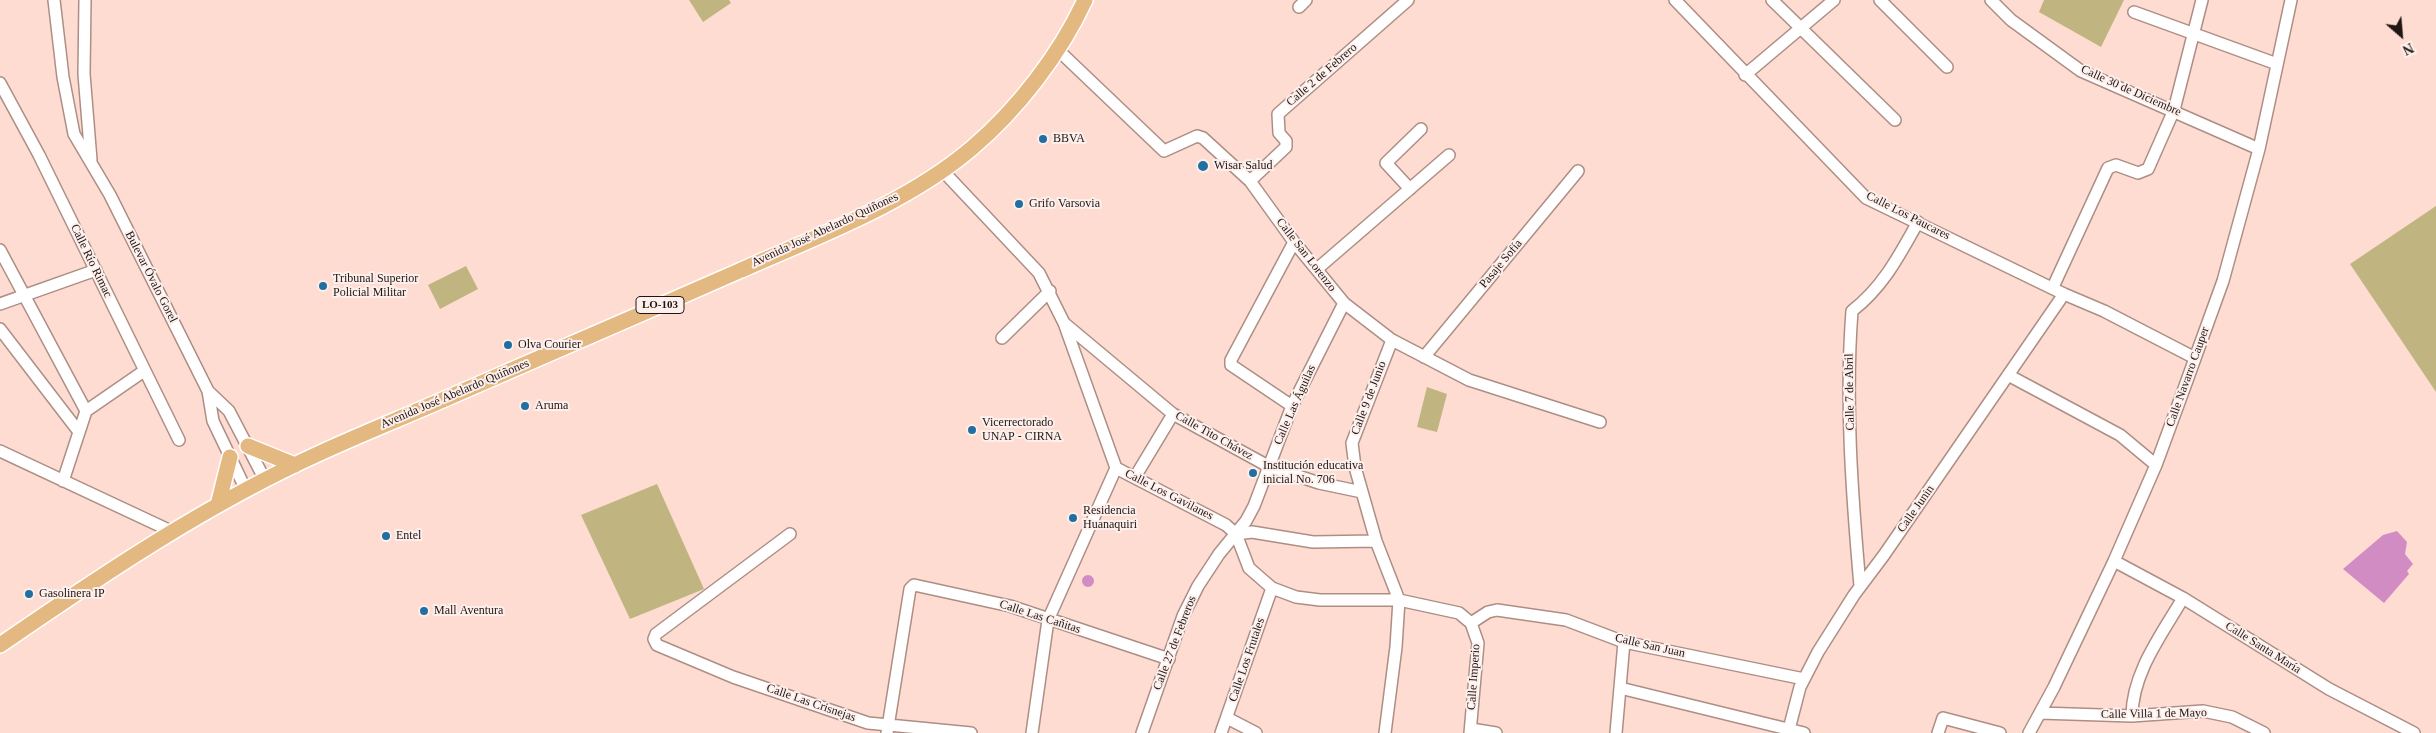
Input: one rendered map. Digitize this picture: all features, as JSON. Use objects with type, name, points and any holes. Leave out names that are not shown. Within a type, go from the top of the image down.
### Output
[{"type":"main road","name":"Avenida José Abelardo Quiñones","points":[[0,646],[218,505],[295,465],[800,244],[894,199],[972,149],[997,125],[1025,93],[1057,49],[1085,0]]},
{"type":"main road","points":[[248,446],[295,465]]},
{"type":"main road","points":[[218,505],[230,457]]},
{"type":"street","name":"Bulevar Óvalo Gorel","points":[[54,0],[63,77],[74,134],[110,195],[208,391],[213,420],[246,490]]},
{"type":"street","name":"Bulevar Óvalo Gorel","points":[[85,0],[84,74],[91,164]]},
{"type":"street","name":"Calle Los Paucares","points":[[1675,0],[1866,198],[2064,294],[2104,311],[2195,358]]},
{"type":"street","points":[[1772,0],[1895,120]]},
{"type":"street","points":[[1745,74],[1834,0]]},
{"type":"street","points":[[1880,0],[1947,67]]},
{"type":"street","name":"Calle 30 de Diciembre","points":[[1991,0],[2011,20],[2081,71],[2259,148]]},
{"type":"street","points":[[2053,287],[2108,168],[2116,165],[2138,173],[2148,169],[2174,110],[2202,0]]},
{"type":"street","name":"Calle Navarro Cauper","points":[[2029,733],[2114,561],[2156,465],[2195,358],[2222,281],[2259,148],[2291,0]]},
{"type":"street","name":"Calle 2 de Febrero","points":[[1250,181],[1286,147],[1286,141],[1279,133],[1278,114],[1400,2]]},
{"type":"street","points":[[2134,12],[2278,64]]},
{"type":"street","name":"Calle San Lorenzo","points":[[1057,49],[1164,150],[1201,136],[1250,181],[1294,242],[1344,303],[1392,340],[1469,380],[1600,422]]},
{"type":"street","name":"Calle Río Rimac","points":[[0,83],[3,96],[39,155],[179,440]]},
{"type":"street","points":[[1410,189],[1386,162],[1422,128]]},
{"type":"street","points":[[1317,269],[1449,155]]},
{"type":"street","name":"Calle Los Gavilanes","points":[[942,170],[1039,272],[1064,322],[1116,468],[1226,525],[1236,534]]},
{"type":"street","name":"Pasaje Sofía","points":[[1424,357],[1578,172]]},
{"type":"street","name":"Calle 7 de Abril","points":[[1860,586],[1855,526],[1848,362],[1852,311],[1870,297],[1888,275],[1918,222]]},
{"type":"street","points":[[1292,406],[1231,366],[1230,360],[1294,242]]},
{"type":"street","points":[[0,250],[86,411]]},
{"type":"street","points":[[0,304],[96,270]]},
{"type":"street","points":[[1002,338],[1050,291]]},
{"type":"street","name":"Calle Junin","points":[[1788,730],[1804,679],[1818,652],[1860,586],[1884,555],[2064,294]]},
{"type":"street","name":"Calle Las Águilas","points":[[1236,534],[1254,506],[1292,406],[1344,303]]},
{"type":"street","name":"Calle Tito Chávez","points":[[1064,322],[1173,414],[1268,466],[1319,483],[1362,492]]},
{"type":"street","points":[[0,328],[79,432]]},
{"type":"street","name":"Calle 9 de Junio","points":[[1392,340],[1352,444],[1362,492],[1376,541],[1399,600]]},
{"type":"street","points":[[63,481],[86,411],[144,371]]},
{"type":"street","points":[[2008,375],[2120,435],[2156,465]]},
{"type":"street","name":"Bulevar Óvalo Gorel","points":[[208,391],[229,411],[266,480]]},
{"type":"street","points":[[1135,477],[1173,414]]},
{"type":"street","points":[[0,452],[174,532]]},
{"type":"street","points":[[1032,733],[1048,620],[1116,468]]},
{"type":"street","points":[[1376,541],[1313,542],[1252,532],[1236,534],[1249,568],[1272,588],[1296,596],[1320,600],[1399,600],[1459,613],[1470,623]]},
{"type":"street","name":"Calle Las Crisnejas","points":[[790,534],[656,634],[654,640],[657,645],[734,677],[888,729],[909,725],[971,733]]},
{"type":"street","name":"Calle 27 de Febreros","points":[[1142,733],[1183,616],[1198,586],[1219,554],[1236,534]]},
{"type":"street","name":"Calle Santa María","points":[[2114,561],[2183,598],[2329,689],[2414,733]]},
{"type":"street","name":"Calle Las Cañitas","points":[[888,729],[910,589],[914,585],[1010,606],[1169,659]]},
{"type":"street","name":"Calle Los Frutales","points":[[1221,733],[1272,588]]},
{"type":"street","points":[[2132,708],[2145,664],[2183,598]]},
{"type":"street","points":[[1385,733],[1396,647],[1399,600]]},
{"type":"street","name":"Calle San Juan","points":[[1470,623],[1488,612],[1508,611],[1566,620],[1624,642],[1804,679]]},
{"type":"street","name":"Calle Imperio","points":[[1470,623],[1478,642],[1470,731]]},
{"type":"street","points":[[1616,733],[1624,642]]},
{"type":"street","points":[[1620,688],[1804,733]]},
{"type":"street","name":"Calle Villa 1 de Mayo","points":[[2040,713],[2132,708],[2203,711],[2232,717],[2264,733]]},
{"type":"street","points":[[1227,718],[1256,733]]},
{"type":"street","points":[[1938,733],[1943,718],[2000,733]]},
{"type":"street","points":[[1470,731],[1496,733]]},
{"type":"shaded area","points":[[689,0],[729,0],[731,3],[703,22]]},
{"type":"shaded area","points":[[2044,0],[2124,0],[2101,47],[2039,12]]},
{"type":"shaded area","points":[[2436,206],[2436,392],[2350,264]]},
{"type":"shaded area","points":[[466,266],[478,289],[440,309],[428,285]]},
{"type":"shaded area","points":[[1427,387],[1447,394],[1437,432],[1417,427]]},
{"type":"shaded area","points":[[657,484],[704,589],[630,619],[581,515]]},
{"type":"shaded area","points":[[2397,531],[2407,542],[2405,554],[2413,564],[2407,571],[2409,574],[2384,603],[2343,569],[2383,535]]},
{"type":"shaded area","points":[[1086,575],[1090,575],[1094,581],[1090,587],[1086,587],[1082,583],[1082,579]]},
{"type":"place","name":"BBVA","points":[[1043,139]]},
{"type":"place","name":"Wisar Salud","points":[[1203,166]]},
{"type":"place","name":"Grifo Varsovia","points":[[1019,204]]},
{"type":"place","name":"Tribunal Superior Policial Militar","points":[[323,286]]},
{"type":"place","name":"Olva Courier","points":[[508,345]]},
{"type":"place","name":"Aruma","points":[[525,406]]},
{"type":"place","name":"Vicerrectorado UNAP - CIRNA","points":[[972,430]]},
{"type":"place","name":"Institución educativa inicial No. 706","points":[[1253,473]]},
{"type":"place","name":"Residencia Huanaquiri","points":[[1073,518]]},
{"type":"place","name":"Entel","points":[[386,536]]},
{"type":"place","name":"Gasolinera IP","points":[[29,594]]},
{"type":"place","name":"Mall Aventura","points":[[424,611]]}]
